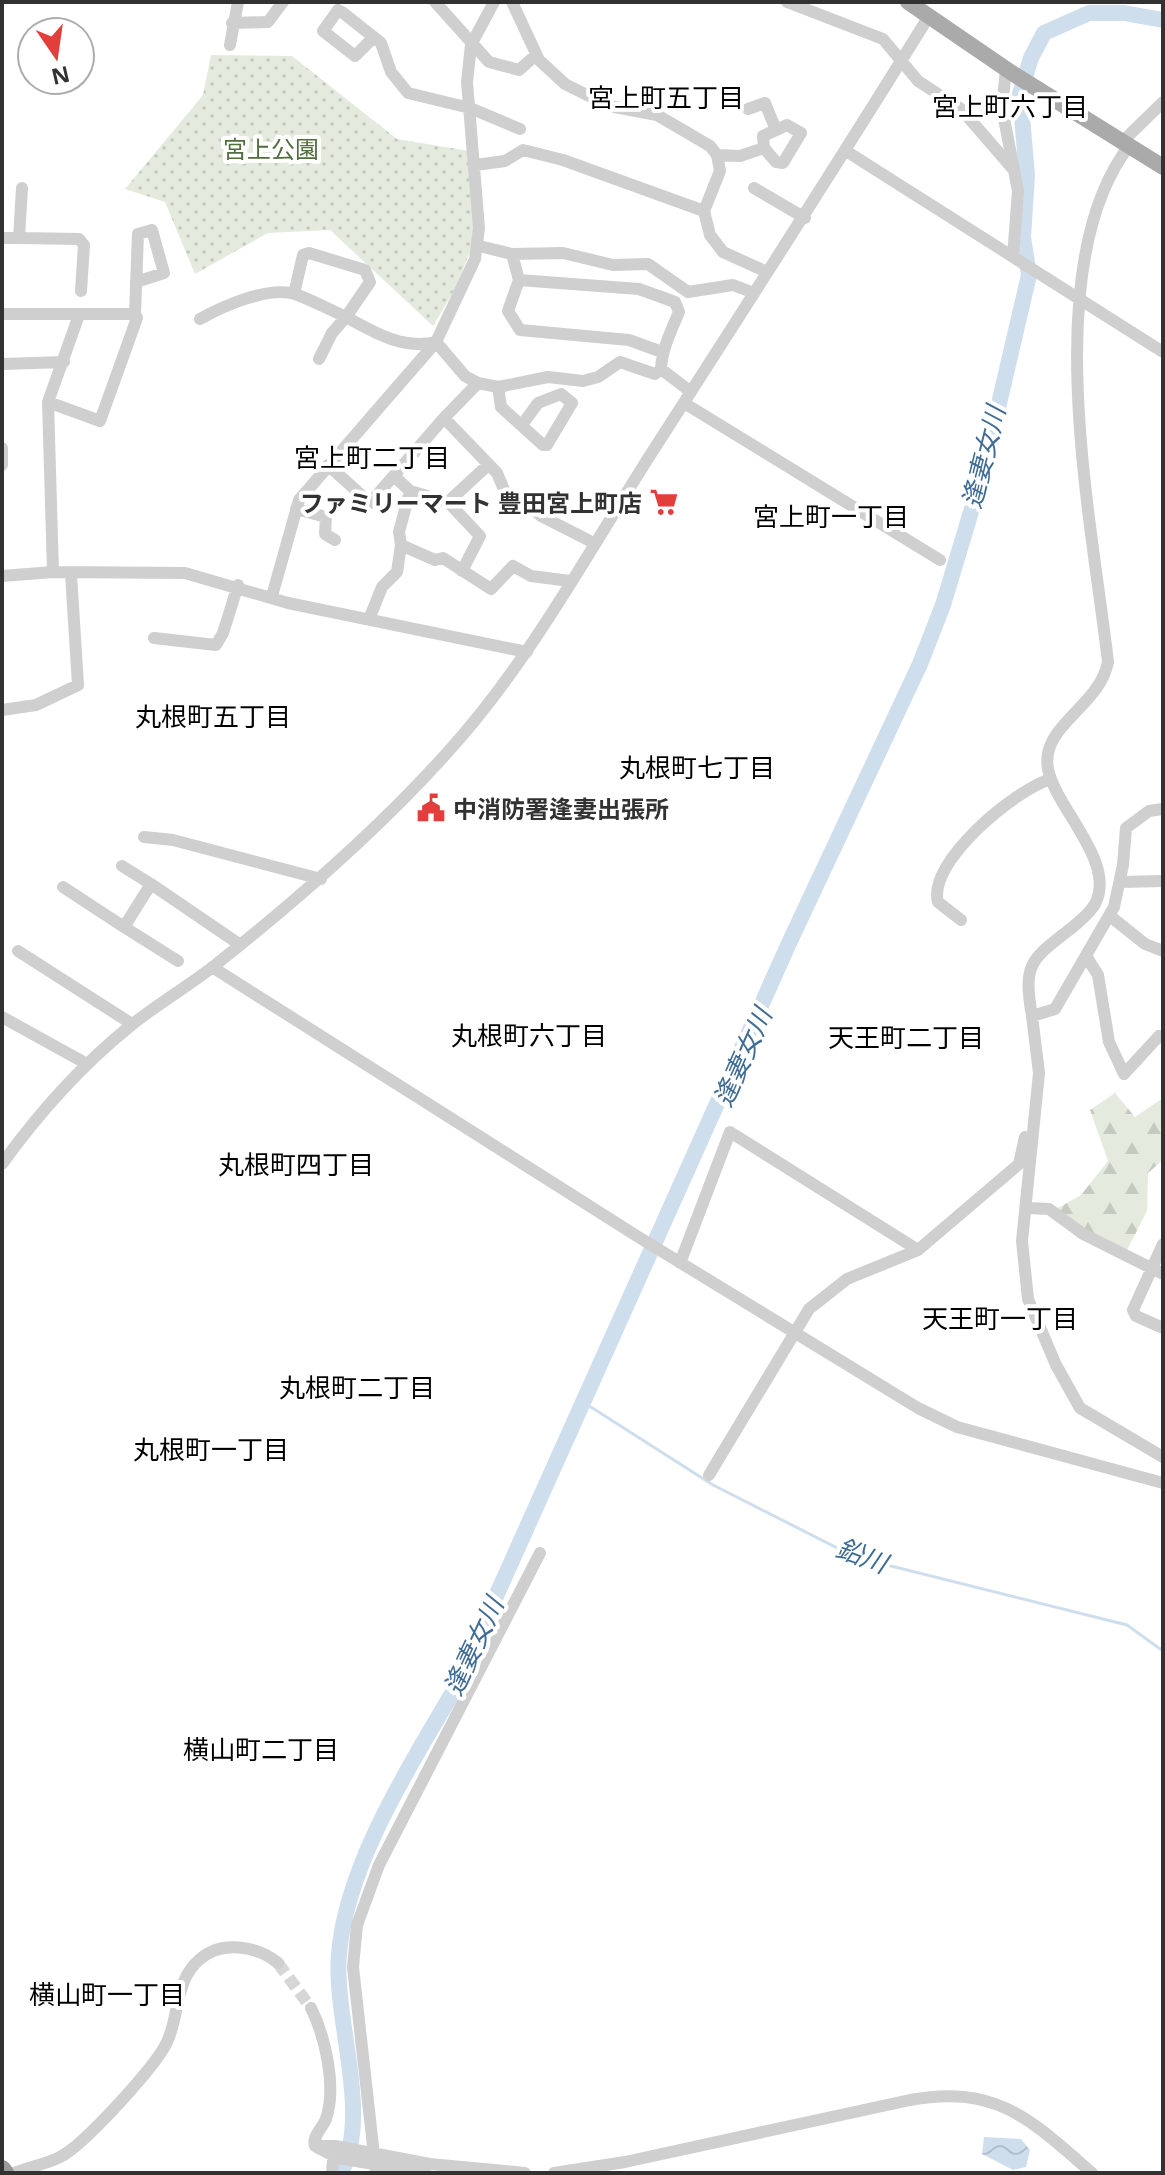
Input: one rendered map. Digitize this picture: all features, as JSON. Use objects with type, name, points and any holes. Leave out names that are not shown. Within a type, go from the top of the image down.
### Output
[{"type":"main road","points":[[908,2],[933,9],[1009,71],[1163,167]]},
{"type":"street","points":[[230,45],[238,2]]},
{"type":"street","points":[[232,23],[272,21],[283,2]]},
{"type":"street","points":[[435,2],[489,62],[515,70],[536,55]]},
{"type":"street","points":[[272,596],[299,500],[436,342],[479,246],[467,82],[471,45],[494,2]]},
{"type":"street","points":[[512,2],[536,55],[552,74],[583,94],[626,112],[657,115],[710,146],[717,155],[720,171],[704,211],[707,228],[719,249],[767,272]]},
{"type":"street","points":[[787,2],[883,39],[900,63],[918,81],[955,104],[1013,169]]},
{"type":"street","points":[[2,1164],[87,1064],[132,1024],[212,967],[321,879],[445,756],[482,714],[527,652],[767,272],[805,218],[933,9]]},
{"type":"street","points":[[374,37],[383,47],[394,78],[408,93],[470,108],[520,129]]},
{"type":"street","points":[[1009,71],[1002,108],[1019,212],[1015,258]]},
{"type":"street","points":[[1163,102],[1126,144],[1106,187],[1088,243],[1077,363],[1079,425],[1108,662],[1100,688],[1051,742],[1047,755],[1051,779],[1100,876],[1099,890],[1087,915],[1049,945],[1031,967],[1027,985],[1039,1073],[1022,1260],[1028,1299],[1072,1398],[1090,1417],[1163,1457]]},
{"type":"street","points":[[748,109],[765,103],[776,130]]},
{"type":"street","points":[[790,124],[798,128],[801,138],[783,163],[776,162],[764,148],[762,138],[790,124]]},
{"type":"street","points":[[717,155],[740,156],[764,148]]},
{"type":"street","points":[[475,165],[505,161],[523,150],[563,160],[704,211]]},
{"type":"street","points":[[846,151],[1081,303],[1163,352]]},
{"type":"street","points":[[19,238],[22,188]]},
{"type":"street","points":[[754,188],[805,218]]},
{"type":"street","points":[[2,238],[79,239],[84,245],[81,291]]},
{"type":"street","points":[[479,246],[512,254],[549,252],[613,265],[648,264],[681,290],[733,285],[754,293]]},
{"type":"street","points":[[294,294],[303,255],[309,253],[365,270],[370,282],[332,333],[319,359]]},
{"type":"street","points":[[512,254],[519,280],[508,311],[522,331],[629,340],[662,352]]},
{"type":"street","points":[[519,280],[639,289],[675,302],[679,312],[669,343],[662,352],[661,369],[687,398],[940,560]]},
{"type":"street","points":[[48,402],[100,421],[137,323],[136,282]]},
{"type":"street","points":[[200,319],[248,300],[281,292],[294,294],[346,317],[385,338],[419,346],[436,342]]},
{"type":"street","points":[[2,314],[135,314]]},
{"type":"street","points":[[53,572],[48,402],[79,315]]},
{"type":"street","points":[[436,342],[465,376],[478,383],[498,387],[548,377],[583,381],[598,377],[620,362],[655,374],[661,369]]},
{"type":"street","points":[[2,364],[64,362]]},
{"type":"street","points":[[328,465],[370,503],[478,383]]},
{"type":"street","points":[[498,387],[501,407],[543,445],[547,445],[572,403],[561,394],[538,403],[522,425]]},
{"type":"street","points":[[444,418],[497,473],[505,492],[520,498],[541,516],[594,543]]},
{"type":"street","points":[[2,448],[2,465]]},
{"type":"street","points":[[448,502],[488,465]]},
{"type":"street","points":[[394,476],[410,491],[448,502],[480,536],[462,571]]},
{"type":"street","points":[[370,617],[382,587],[397,572],[401,545],[399,532],[410,491]]},
{"type":"street","points":[[296,509],[326,517],[325,534],[335,540]]},
{"type":"street","points":[[401,545],[435,560],[443,558],[491,589],[513,566],[531,576],[570,581]]},
{"type":"street","points":[[2,576],[53,572],[169,571],[238,585],[288,603],[370,617],[527,652]]},
{"type":"street","points":[[2,710],[36,705],[78,685],[71,574]]},
{"type":"street","points":[[154,638],[216,645],[223,633],[238,585]]},
{"type":"street","points":[[961,920],[938,902],[936,889],[941,879],[964,844],[1002,806],[1051,779]]},
{"type":"street","points":[[1032,1016],[1055,1009],[1110,916],[1120,882],[1126,828],[1149,811],[1163,809]]},
{"type":"street","points":[[144,837],[173,840],[321,879]]},
{"type":"street","points":[[122,866],[239,944]]},
{"type":"street","points":[[1120,882],[1163,881]]},
{"type":"street","points":[[124,927],[151,884]]},
{"type":"street","points":[[63,887],[178,961]]},
{"type":"street","points":[[1110,916],[1145,944],[1163,951]]},
{"type":"street","points":[[18,951],[132,1024]]},
{"type":"street","points":[[1086,956],[1098,975],[1109,1042],[1124,1074],[1159,1036],[1163,1038]]},
{"type":"street","points":[[212,967],[640,1238],[918,1408],[957,1427],[1160,1482],[1163,1468]]},
{"type":"street","points":[[2,1017],[87,1064]]},
{"type":"street","points":[[709,1475],[809,1309],[847,1279],[918,1250],[1019,1164],[1033,1120]]},
{"type":"street","points":[[676,1260],[730,1132],[918,1250]]},
{"type":"street","points":[[1027,1208],[1049,1209],[1083,1234],[1158,1271]]},
{"type":"street","points":[[1163,1244],[1158,1271],[1133,1310],[1136,1316],[1163,1328]]},
{"type":"street","points":[[372,2162],[353,1967],[357,1925],[379,1865],[540,1553]]},
{"type":"street","points":[[14,2173],[60,2157],[143,2077],[168,2040],[184,1980],[201,1958],[232,1947],[267,1954],[278,1963]]},
{"type":"street","points":[[311,2008],[323,2031],[328,2068],[326,2118],[314,2140],[315,2146],[426,2173]]},
{"type":"street","points":[[554,2173],[625,2162],[910,2100],[953,2095],[982,2098],[1027,2117],[1092,2173]]},
{"type":"street","points":[[332,2173],[335,2153]]},
{"type":"street","points":[[372,2162],[525,2173]]},
{"type":"green space","name":"宮上公園","points":[[211,55],[292,56],[397,139],[469,151],[476,237],[456,287],[433,326],[330,230],[268,233],[195,274],[165,202],[125,189],[203,95]]},
{"type":"green space","points":[[1115,1093],[1135,1117],[1163,1098],[1163,1160],[1148,1173],[1147,1211],[1126,1252],[1083,1231],[1056,1209],[1081,1195],[1108,1161],[1090,1110]]},
{"type":"water","points":[[984,2137],[1021,2139],[1030,2150],[1026,2167],[1013,2170],[982,2154]]},
{"type":"waterway","name":"逢妻女川","points":[[341,2173],[350,2149],[353,2122],[341,2007],[339,1954],[344,1921],[367,1852],[399,1785],[453,1692],[790,941],[920,664],[943,605],[983,472],[1029,275],[1023,237],[1027,175],[1020,94],[1031,58],[1044,33],[1089,13],[1124,13],[1163,20]]},
{"type":"waterway","name":"鉛川","points":[[583,1402],[713,1485],[855,1557],[1127,1625],[1163,1651]]},
{"type":"tunnel","points":[[278,1963],[311,2008]]},
{"type":"place","name":"ファミリーマート 豊田宮上町店","points":[[664,502]]},
{"type":"place","name":"中消防署逢妻出張所","points":[[431,808]]},
{"type":"district","name":"宮上町五丁目","points":[[666,97]]},
{"type":"district","name":"宮上町六丁目","points":[[1010,106]]},
{"type":"district","name":"宮上町二丁目","points":[[372,457]]},
{"type":"district","name":"宮上町一丁目","points":[[831,516]]},
{"type":"district","name":"丸根町五丁目","points":[[213,716]]},
{"type":"district","name":"丸根町七丁目","points":[[697,767]]},
{"type":"district","name":"丸根町六丁目","points":[[529,1035]]},
{"type":"district","name":"天王町二丁目","points":[[906,1037]]},
{"type":"district","name":"丸根町四丁目","points":[[296,1164]]},
{"type":"district","name":"天王町一丁目","points":[[1000,1318]]},
{"type":"district","name":"丸根町二丁目","points":[[357,1387]]},
{"type":"district","name":"丸根町一丁目","points":[[211,1449]]},
{"type":"district","name":"横山町二丁目","points":[[261,1749]]},
{"type":"district","name":"横山町一丁目","points":[[107,1994]]}]
